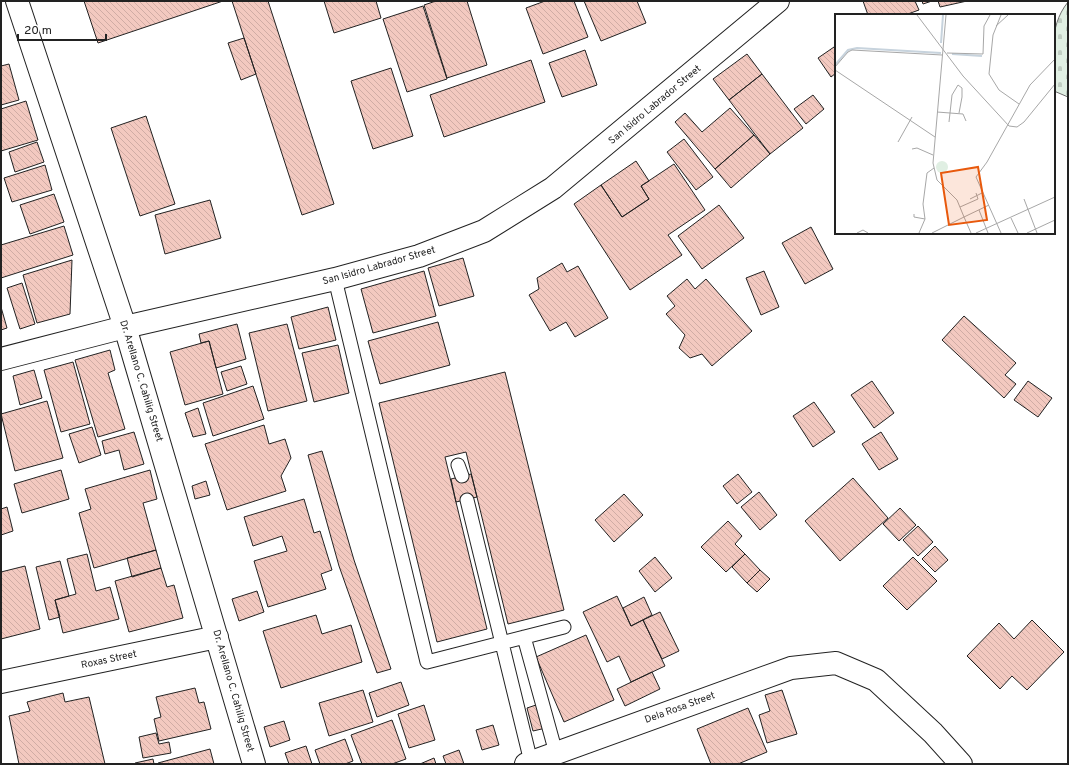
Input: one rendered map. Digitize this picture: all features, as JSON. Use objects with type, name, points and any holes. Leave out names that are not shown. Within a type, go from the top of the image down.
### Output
[{"type":"street","name":"Dr. Arellano C. Cahilig Street","points":[[16,1],[125,327],[254,764]]},
{"type":"street","name":"San Isidro Labrador Street","points":[[1,359],[125,327],[334,279],[419,256],[484,231],[553,188],[778,1]]},
{"type":"street","name":"Roxas Street","points":[[1,682],[217,637]]},
{"type":"street","name":"Dela Rosa Street","points":[[528,763],[791,668],[836,662],[876,680],[933,733],[961,764]]},
{"type":"lane","points":[[334,279],[427,662],[564,627]]},
{"type":"lane","points":[[467,500],[502,643],[528,763]]},
{"type":"lane","points":[[524,637],[556,753]]},
{"type":"green space","points":[[1068,2],[1068,97],[1055,91],[1055,30],[1061,12]]},
{"type":"building","points":[[84,1],[223,1],[98,43]]},
{"type":"building","points":[[232,1],[268,1],[334,204],[302,215]]},
{"type":"building","points":[[324,1],[376,1],[381,18],[334,33]]},
{"type":"building","points":[[436,1],[467,1],[487,65],[447,78],[424,5]]},
{"type":"building","points":[[545,1],[574,1],[588,37],[543,54],[526,8]]},
{"type":"building","points":[[584,1],[637,1],[646,23],[601,41]]},
{"type":"building","points":[[863,1],[915,1],[919,10],[908,14],[868,14]]},
{"type":"building","points":[[922,1],[932,1],[923,4]]},
{"type":"building","points":[[938,1],[967,1],[940,7]]},
{"type":"building","points":[[423,6],[447,79],[407,92],[383,19]]},
{"type":"building","points":[[244,38],[256,74],[241,80],[228,43]]},
{"type":"building","points":[[834,47],[835,74],[831,77],[818,58]]},
{"type":"building","points":[[585,50],[597,85],[562,97],[549,63]]},
{"type":"building","points":[[747,54],[762,74],[729,100],[713,79]]},
{"type":"building","points":[[531,60],[545,102],[444,137],[430,95]]},
{"type":"building","points":[[9,64],[19,100],[1,105],[1,66]]},
{"type":"building","points":[[391,68],[413,136],[373,149],[351,81]]},
{"type":"building","points":[[762,74],[803,128],[770,154],[729,100]]},
{"type":"building","points":[[813,95],[824,109],[806,124],[794,109]]},
{"type":"building","points":[[26,101],[38,140],[1,151],[1,109]]},
{"type":"building","points":[[730,108],[754,135],[715,169],[675,122],[685,113],[702,132]]},
{"type":"building","points":[[146,116],[175,204],[140,216],[111,128]]},
{"type":"building","points":[[754,135],[770,154],[731,188],[715,169]]},
{"type":"building","points":[[684,139],[713,177],[696,190],[667,152]]},
{"type":"building","points":[[37,142],[44,162],[15,172],[9,152]]},
{"type":"building","points":[[636,161],[649,181],[641,186],[649,199],[622,217],[601,185]]},
{"type":"building","points":[[674,164],[705,210],[668,235],[682,255],[630,290],[574,204],[601,185],[622,217],[649,199],[641,186]]},
{"type":"building","points":[[45,165],[52,190],[12,202],[4,178]]},
{"type":"building","points":[[54,194],[64,222],[30,234],[20,205]]},
{"type":"building","points":[[210,200],[221,238],[165,254],[155,215]]},
{"type":"building","points":[[719,205],[744,238],[702,269],[678,236]]},
{"type":"building","points":[[64,226],[73,255],[1,278],[1,245]]},
{"type":"building","points":[[811,227],[833,269],[805,284],[782,243]]},
{"type":"building","points":[[463,258],[474,296],[439,306],[428,268]]},
{"type":"building","points":[[72,260],[70,314],[37,323],[23,275]]},
{"type":"building","points":[[562,263],[567,272],[578,266],[608,318],[575,337],[566,322],[550,331],[529,295],[539,289],[537,278]]},
{"type":"building","points":[[424,271],[436,316],[373,333],[361,289]]},
{"type":"building","points":[[764,271],[779,307],[761,315],[746,278]]},
{"type":"building","points":[[687,279],[695,289],[706,279],[752,331],[712,366],[702,354],[690,358],[679,348],[685,335],[666,314],[675,306],[667,296]]},
{"type":"building","points":[[22,283],[35,324],[20,329],[7,288]]},
{"type":"building","points":[[1,307],[7,328],[1,330]]},
{"type":"building","points":[[328,307],[336,340],[299,349],[291,317]]},
{"type":"building","points":[[964,316],[1016,363],[1005,375],[1016,384],[1004,398],[942,340]]},
{"type":"building","points":[[438,322],[450,365],[380,384],[368,341]]},
{"type":"building","points":[[237,324],[246,359],[216,368],[209,341],[201,343],[199,334]]},
{"type":"building","points":[[287,324],[307,401],[268,411],[249,333]]},
{"type":"building","points":[[209,341],[223,394],[185,405],[170,352]]},
{"type":"building","points":[[338,345],[349,393],[314,402],[302,353]]},
{"type":"building","points":[[110,350],[115,370],[108,373],[125,429],[98,437],[75,360]]},
{"type":"building","points":[[73,362],[90,424],[61,432],[44,370]]},
{"type":"building","points":[[241,366],[247,384],[227,391],[221,372]]},
{"type":"building","points":[[34,370],[42,398],[20,405],[13,376]]},
{"type":"building","points":[[505,372],[564,610],[508,624],[466,452],[445,457],[487,629],[437,642],[379,403]]},
{"type":"building","points":[[872,381],[894,413],[874,428],[851,395]]},
{"type":"building","points":[[1028,381],[1052,398],[1038,417],[1014,400]]},
{"type":"building","points":[[253,386],[264,419],[213,436],[203,403]]},
{"type":"building","points":[[47,401],[63,458],[15,471],[1,414]]},
{"type":"building","points":[[814,402],[835,432],[813,447],[793,416]]},
{"type":"building","points":[[198,408],[206,434],[193,437],[185,413]]},
{"type":"building","points":[[264,425],[269,444],[285,439],[291,458],[281,476],[286,491],[227,510],[205,444]]},
{"type":"building","points":[[92,427],[101,455],[79,463],[69,434]]},
{"type":"building","points":[[134,432],[144,464],[124,470],[119,450],[105,454],[102,441]]},
{"type":"building","points":[[881,432],[898,459],[879,470],[862,444]]},
{"type":"building","points":[[322,451],[354,560],[391,669],[377,673],[339,566],[308,455]]},
{"type":"building","points":[[61,470],[69,499],[22,513],[14,484]]},
{"type":"building","points":[[150,470],[157,499],[143,503],[156,550],[94,568],[79,513],[91,509],[85,489]]},
{"type":"building","points":[[471,474],[477,497],[456,502],[451,479]]},
{"type":"building","points":[[738,474],[752,492],[737,504],[723,486]]},
{"type":"building","points":[[853,478],[888,518],[840,561],[805,521]]},
{"type":"building","points":[[206,481],[210,495],[195,499],[192,486]]},
{"type":"building","points":[[759,492],[777,515],[760,530],[741,507]]},
{"type":"building","points":[[624,494],[643,515],[614,542],[595,520]]},
{"type":"building","points":[[304,499],[314,533],[320,531],[332,570],[321,574],[326,589],[268,607],[254,561],[287,551],[282,536],[253,546],[244,517]]},
{"type":"building","points":[[7,507],[13,531],[1,535],[1,509]]},
{"type":"building","points":[[900,508],[916,525],[899,541],[883,524]]},
{"type":"building","points":[[728,521],[742,536],[735,544],[745,554],[726,572],[701,547]]},
{"type":"building","points":[[918,526],[933,542],[918,556],[903,540]]},
{"type":"building","points":[[935,546],[948,560],[935,572],[922,559]]},
{"type":"building","points":[[156,550],[161,568],[132,577],[127,558]]},
{"type":"building","points":[[87,554],[96,591],[110,587],[119,619],[63,633],[55,600],[76,594],[67,559]]},
{"type":"building","points":[[745,554],[760,570],[747,583],[732,567]]},
{"type":"building","points":[[655,557],[672,578],[655,592],[639,571]]},
{"type":"building","points":[[913,557],[937,581],[907,610],[883,586]]},
{"type":"building","points":[[60,561],[69,596],[55,600],[60,617],[49,620],[36,567]]},
{"type":"building","points":[[25,566],[40,629],[1,639],[1,572]]},
{"type":"building","points":[[161,568],[167,587],[174,585],[183,618],[129,632],[115,581]]},
{"type":"building","points":[[760,570],[770,579],[757,592],[747,583]]},
{"type":"building","points":[[257,591],[264,612],[239,621],[232,599]]},
{"type":"building","points":[[617,596],[631,626],[643,620],[665,666],[631,682],[619,656],[607,662],[583,612]]},
{"type":"building","points":[[644,597],[652,615],[631,626],[623,608]]},
{"type":"building","points":[[660,612],[679,651],[662,659],[643,620]]},
{"type":"building","points":[[316,615],[322,634],[351,625],[362,662],[281,688],[263,631]]},
{"type":"building","points":[[1032,620],[1064,652],[1027,690],[1012,676],[1000,689],[967,656],[999,623],[1014,639]]},
{"type":"building","points":[[586,635],[614,700],[564,722],[536,657]]},
{"type":"building","points":[[652,672],[660,689],[625,706],[617,689]]},
{"type":"building","points":[[401,682],[409,705],[377,717],[369,693]]},
{"type":"building","points":[[195,688],[199,703],[204,702],[211,729],[159,741],[154,719],[161,717],[156,697]]},
{"type":"building","points":[[363,690],[373,722],[329,736],[319,703]]},
{"type":"building","points":[[782,690],[797,734],[767,743],[759,715],[770,711],[765,695]]},
{"type":"building","points":[[63,693],[65,702],[89,697],[105,764],[19,764],[9,716],[30,711],[27,702]]},
{"type":"building","points":[[539,704],[546,728],[533,731],[527,708]]},
{"type":"building","points":[[424,705],[435,740],[409,748],[398,714]]},
{"type":"building","points":[[748,708],[767,752],[738,764],[711,764],[697,729]]},
{"type":"building","points":[[392,720],[406,759],[392,764],[362,764],[351,735]]},
{"type":"building","points":[[284,721],[290,740],[270,747],[264,727]]},
{"type":"building","points":[[493,725],[499,745],[482,750],[476,730]]},
{"type":"building","points":[[156,733],[159,744],[169,742],[171,753],[143,758],[139,737]]},
{"type":"building","points":[[345,739],[353,761],[345,764],[320,764],[315,750]]},
{"type":"building","points":[[306,746],[312,764],[289,764],[285,753]]},
{"type":"building","points":[[210,749],[214,764],[158,764],[158,763]]},
{"type":"building","points":[[459,750],[464,764],[446,764],[443,756]]},
{"type":"building","points":[[434,758],[436,764],[420,764]]},
{"type":"building","points":[[153,759],[154,764],[135,764],[135,763]]}]
